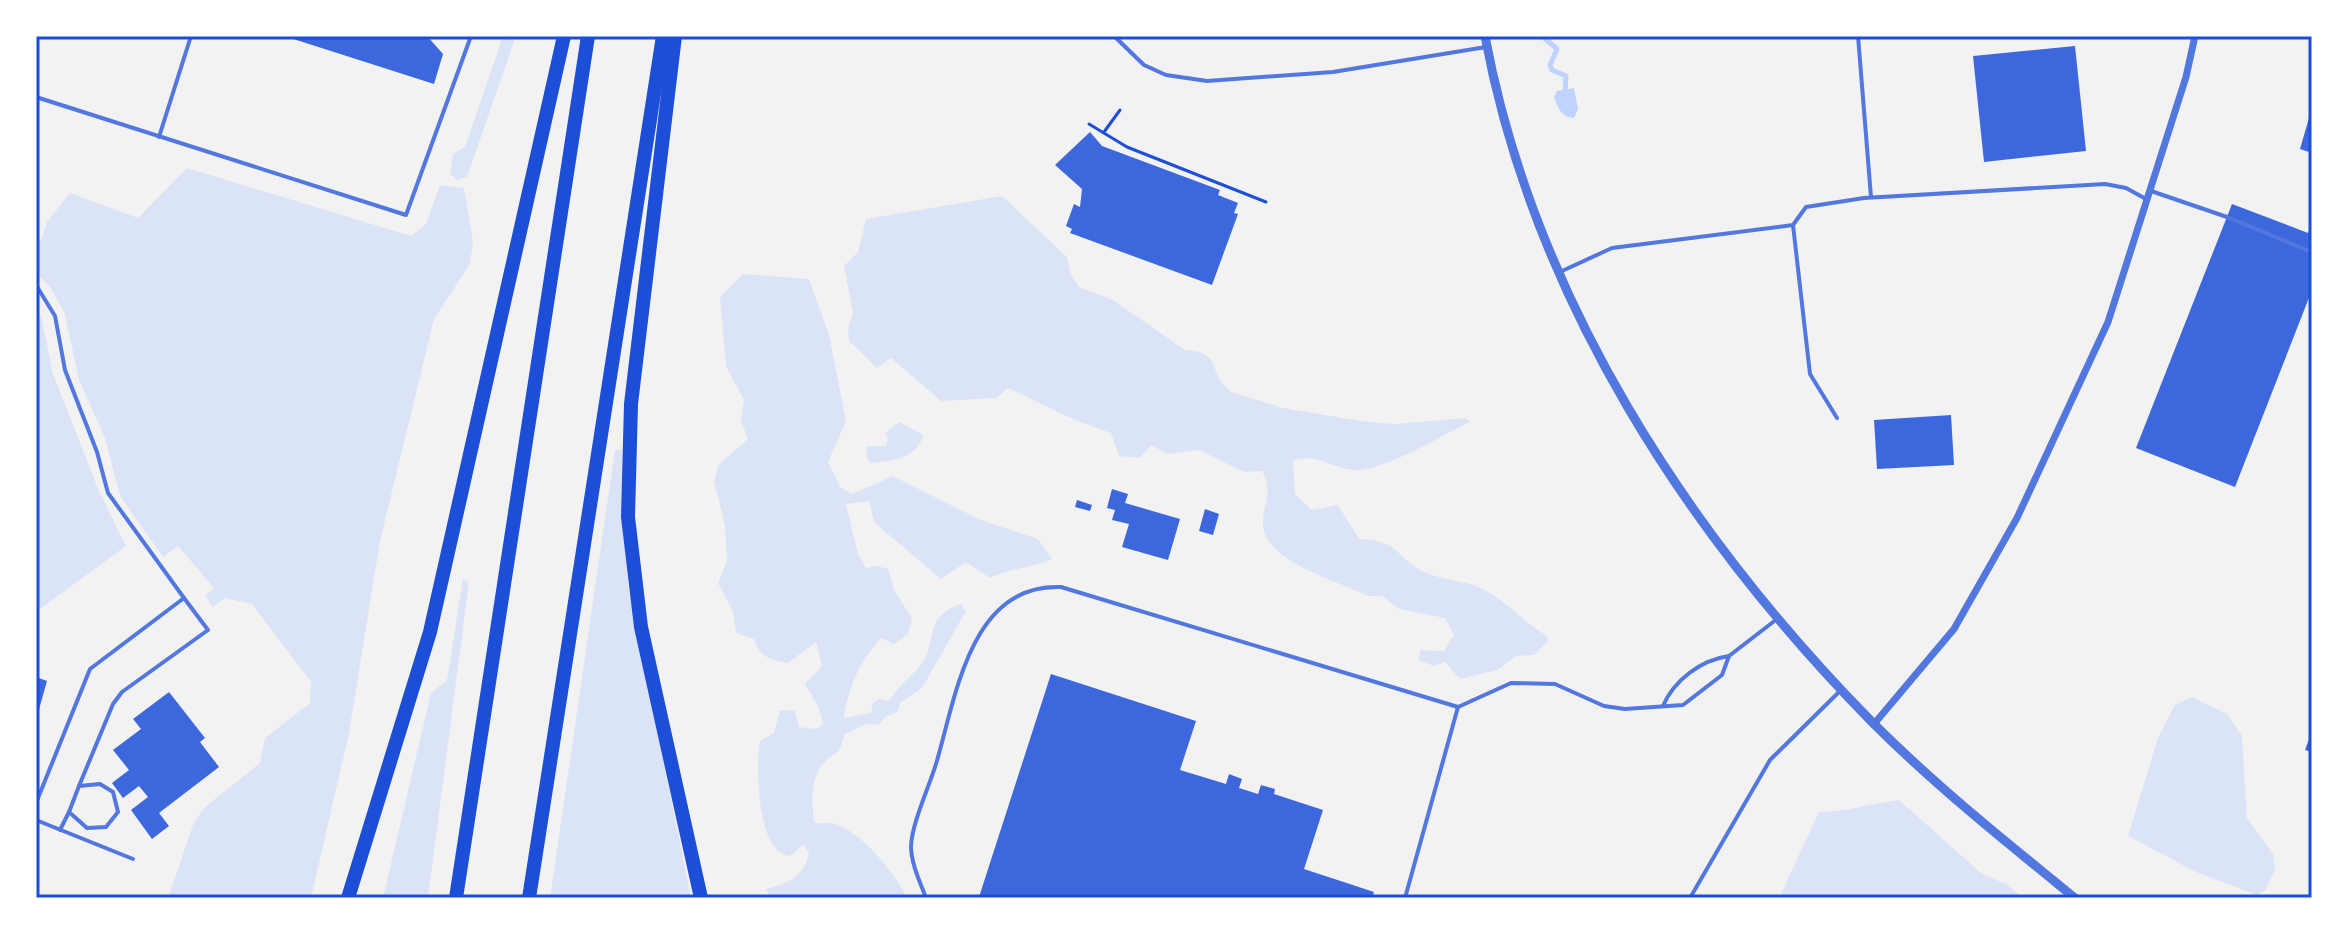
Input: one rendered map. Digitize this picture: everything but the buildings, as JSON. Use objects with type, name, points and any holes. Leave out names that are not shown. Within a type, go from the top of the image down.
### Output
[{"type":"highway","points":[[348,898],[430,632],[564,36]]},
{"type":"highway","points":[[456,898],[588,36]]},
{"type":"highway","points":[[529,898],[663,36]]},
{"type":"highway","points":[[675,36],[631,404],[628,517],[641,627],[701,898]]},
{"type":"street","points":[[1485,36],[1516,156],[1559,272],[1617,390],[1662,461],[1719,544],[1778,618],[1874,724],[1971,812],[2075,898]]},
{"type":"street","points":[[1874,724],[1933,659],[1998,555],[2108,322],[2148,201],[2195,36]]},
{"type":"lane","points":[[159,137],[191,36]]},
{"type":"lane","points":[[36,97],[406,215],[471,36]]},
{"type":"lane","points":[[1114,36],[1144,65],[1166,75],[1207,81],[1333,72],[1487,47]]},
{"type":"lane","points":[[1858,36],[1871,198]]},
{"type":"lane","points":[[1837,418],[1810,374],[1793,225],[1801,211],[1811,205],[1871,198],[2105,184],[2126,188],[2148,201]]},
{"type":"lane","points":[[2151,191],[2227,217],[2312,252]]},
{"type":"lane","points":[[1559,272],[1612,248],[1793,225]]},
{"type":"lane","points":[[36,285],[55,316],[65,370],[97,452],[108,493],[208,630],[122,692],[113,704],[60,830]]},
{"type":"lane","points":[[926,898],[911,845],[968,656],[984,625],[999,608],[1024,591],[1040,586],[1061,587],[1458,707],[1511,683],[1555,684],[1604,706],[1625,709],[1683,705],[1722,675],[1729,656]]},
{"type":"lane","points":[[36,803],[90,669],[184,598]]},
{"type":"lane","points":[[1663,706],[1670,689],[1709,659],[1729,656],[1778,618]]},
{"type":"lane","points":[[1690,898],[1770,760],[1841,689]]},
{"type":"lane","points":[[1405,898],[1458,707]]},
{"type":"lane","points":[[69,812],[87,828],[98,829],[112,822],[118,812],[118,805],[109,788],[100,784],[79,786]]},
{"type":"lane","points":[[36,820],[133,859]]},
{"type":"path","points":[[1104,132],[1120,110]]},
{"type":"path","points":[[1089,124],[1127,147],[1266,202]]},
{"type":"shaded area","points":[[503,36],[516,36],[467,177],[456,180],[450,173],[453,154],[465,147]]},
{"type":"shaded area","points":[[187,168],[411,236],[426,224],[440,185],[464,188],[473,241],[470,264],[434,319],[380,541],[349,733],[311,898],[168,898],[194,822],[205,807],[260,763],[265,738],[310,703],[311,682],[252,604],[225,598],[213,607],[205,596],[214,588],[178,546],[163,557],[120,496],[105,438],[79,380],[65,314],[51,288],[36,272],[36,240],[41,241],[47,222],[70,193],[138,218]]},
{"type":"shaded area","points":[[1002,196],[1067,257],[1070,273],[1079,287],[1113,300],[1185,350],[1200,352],[1210,358],[1221,382],[1231,392],[1283,408],[1367,422],[1396,424],[1465,418],[1470,422],[1412,452],[1366,469],[1346,469],[1309,458],[1293,460],[1295,494],[1312,510],[1338,505],[1359,539],[1389,545],[1422,571],[1474,585],[1490,593],[1546,635],[1548,641],[1534,655],[1516,656],[1497,670],[1460,679],[1445,662],[1434,666],[1418,660],[1421,650],[1444,651],[1454,635],[1445,618],[1399,609],[1382,596],[1368,596],[1305,569],[1276,550],[1267,539],[1263,526],[1267,485],[1262,471],[1244,472],[1199,450],[1168,454],[1151,445],[1140,458],[1119,456],[1111,433],[1077,421],[1008,388],[997,398],[941,401],[891,358],[877,368],[849,341],[848,328],[853,313],[844,266],[858,252],[866,219]]},
{"type":"shaded area","points":[[743,274],[809,279],[829,335],[846,421],[828,462],[840,487],[852,494],[893,476],[981,520],[1038,539],[1052,559],[990,578],[966,562],[941,579],[874,522],[869,501],[846,504],[858,554],[866,568],[877,566],[888,569],[895,592],[912,618],[908,634],[894,644],[881,638],[867,656],[852,685],[844,718],[871,713],[873,703],[879,699],[889,701],[922,663],[941,615],[961,604],[966,611],[922,688],[900,703],[897,713],[886,716],[879,725],[866,724],[845,734],[839,751],[822,765],[814,781],[814,822],[832,823],[854,834],[886,865],[907,898],[770,898],[766,889],[794,878],[803,868],[809,853],[803,845],[790,856],[779,851],[770,840],[759,788],[760,741],[774,733],[780,710],[795,711],[799,727],[817,729],[823,724],[819,708],[805,684],[822,666],[816,642],[788,663],[766,657],[754,639],[736,633],[733,612],[718,583],[727,561],[725,525],[714,481],[719,464],[748,439],[741,421],[744,400],[726,366],[720,297]]},
{"type":"shaded area","points":[[36,308],[42,320],[53,374],[99,491],[126,546],[36,612]]},
{"type":"shaded area","points":[[899,422],[924,435],[920,443],[902,458],[870,463],[866,455],[867,446],[886,446],[888,439],[885,433]]},
{"type":"shaded area","points":[[615,450],[622,450],[623,529],[629,590],[691,898],[550,898]]},
{"type":"shaded area","points":[[463,579],[469,582],[428,898],[383,898],[431,693],[447,680]]},
{"type":"shaded area","points":[[2192,697],[2227,714],[2242,736],[2247,818],[2273,854],[2275,871],[2265,890],[2257,895],[2196,872],[2128,836],[2158,738],[2175,705]]},
{"type":"shaded area","points":[[1899,800],[1982,874],[2006,884],[2024,898],[1779,898],[1819,812]]},
{"type":"water","points":[[1574,88],[1578,109],[1574,118],[1563,114],[1554,97],[1557,91]]},
{"type":"waterway","points":[[1542,36],[1557,49],[1550,65],[1552,70],[1566,76],[1565,93]]}]
